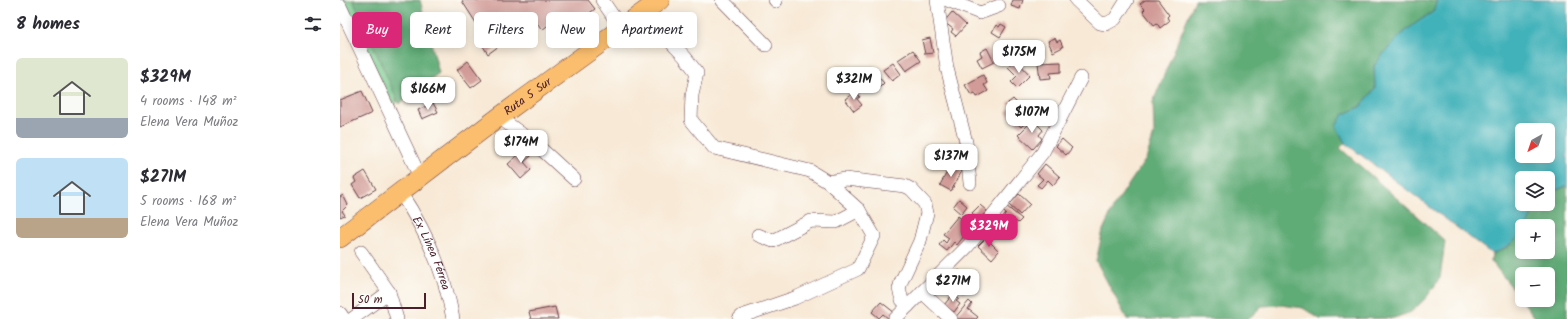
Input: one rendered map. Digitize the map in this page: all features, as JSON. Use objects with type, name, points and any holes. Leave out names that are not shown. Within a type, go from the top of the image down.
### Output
[{"type":"highway","name":"Ruta 5 Sur","points":[[644,12],[660,0]]},
{"type":"highway","name":"Ruta 5 Sur","points":[[340,238],[499,117],[607,38]]},
{"type":"street","points":[[602,0],[610,12]]},
{"type":"street","points":[[722,0],[766,45]]},
{"type":"street","points":[[937,0],[947,68],[966,142],[970,184]]},
{"type":"street","points":[[947,0],[980,13],[999,6]]},
{"type":"street","points":[[1076,0],[1100,23],[1106,24],[1115,19],[1127,0]]},
{"type":"street","points":[[340,6],[420,177]]},
{"type":"street","points":[[676,48],[697,73],[692,95],[691,120],[714,148],[810,171],[828,182],[859,210],[874,236],[858,269],[795,298],[742,316],[739,319]]},
{"type":"street","points":[[896,319],[968,246],[1043,152],[1081,78]]},
{"type":"street","points":[[499,117],[539,147],[574,179]]},
{"type":"street","points":[[828,182],[845,179],[905,186],[918,195],[925,204],[927,213],[926,221],[920,242],[902,275],[899,289],[902,300],[908,306]]},
{"type":"street","name":"Ex Línea Férrea","points":[[400,192],[423,230],[432,250],[446,289],[453,319]]},
{"type":"street","points":[[758,235],[773,241],[811,221],[836,222],[859,210]]},
{"type":"street","points":[[361,252],[389,292],[397,319]]},
{"type":"street","points":[[352,319],[389,292]]},
{"type":"street","points":[[922,292],[951,319]]},
{"type":"street","points":[[340,313],[344,319]]},
{"type":"green space","points":[[340,0],[379,0],[381,12],[352,12],[352,24]]},
{"type":"green space","points":[[353,0],[420,0],[423,12],[410,12],[410,48],[432,48],[439,73],[399,104],[374,48],[402,48],[402,12],[358,12]]},
{"type":"green space","points":[[1195,0],[1437,0],[1433,12],[1407,30],[1381,57],[1374,66],[1375,89],[1360,107],[1343,115],[1336,126],[1345,143],[1340,148],[1445,241],[1440,278],[1426,298],[1411,312],[1394,318],[1320,319],[1303,308],[1281,305],[1262,306],[1248,319],[1127,319],[1096,261],[1103,230],[1114,206],[1146,159],[1154,134],[1153,102]]},
{"type":"green space","points":[[364,48],[389,48],[397,89],[396,103],[394,106]]},
{"type":"green space","points":[[1567,186],[1567,319],[1536,319],[1527,307],[1555,307],[1555,267],[1515,267],[1515,291],[1491,261],[1492,254],[1508,247],[1515,238],[1515,259],[1555,259],[1555,219],[1529,219],[1533,211],[1555,211],[1555,190]]},
{"type":"water","points":[[1437,0],[1567,0],[1567,186],[1555,190],[1555,171],[1515,171],[1515,211],[1533,211],[1530,219],[1515,219],[1515,240],[1506,247],[1492,254],[1345,143],[1336,126],[1343,115],[1360,107],[1375,89],[1374,66],[1387,49],[1415,24],[1433,12]]},
{"type":"building","points":[[588,0],[595,9],[591,12],[546,12],[546,27],[542,30],[538,24],[538,12],[474,12],[474,20],[462,1]]},
{"type":"building","points":[[1013,0],[1023,0],[1020,9],[1011,6]]},
{"type":"building","points":[[1145,0],[1158,0],[1169,15],[1167,17],[1169,21],[1160,28],[1157,23],[1154,25],[1143,11],[1145,9],[1140,4]]},
{"type":"building","points":[[952,12],[966,25],[956,36],[951,32],[953,29],[944,22]]},
{"type":"building","points":[[1001,24],[1006,27],[1000,37],[992,32],[996,25],[999,27]]},
{"type":"building","points":[[930,38],[933,53],[925,54],[922,40]]},
{"type":"building","points":[[1055,38],[1057,42],[1060,40],[1063,47],[1053,52],[1048,41]]},
{"type":"building","points":[[484,48],[496,48],[488,54]]},
{"type":"building","points":[[987,48],[994,62],[982,68],[977,59],[982,56],[980,52]]},
{"type":"building","points":[[913,50],[921,61],[906,71],[898,60]]},
{"type":"building","points":[[1016,60],[1030,75],[1017,88],[1011,82],[1017,76],[1008,67]]},
{"type":"building","points":[[468,61],[482,80],[471,88],[457,70]]},
{"type":"building","points":[[1061,62],[1061,72],[1050,73],[1051,78],[1040,79],[1038,63]]},
{"type":"building","points":[[893,63],[901,74],[892,81],[883,70]]},
{"type":"building","points":[[877,75],[884,83],[878,89],[871,81]]},
{"type":"building","points":[[983,75],[987,83],[984,85],[988,91],[977,97],[975,93],[971,95],[965,85]]},
{"type":"building","points":[[362,91],[372,113],[340,127],[340,100]]},
{"type":"building","points":[[856,91],[860,97],[857,99],[862,105],[854,111],[845,99]]},
{"type":"building","points":[[1013,99],[1031,118],[1021,127],[1006,112],[1012,107],[1008,103]]},
{"type":"building","points":[[433,103],[438,112],[422,119],[418,110]]},
{"type":"building","points":[[1033,120],[1043,130],[1039,135],[1042,139],[1033,149],[1018,135]]},
{"type":"building","points":[[1062,139],[1072,148],[1066,155],[1056,146]]},
{"type":"building","points":[[525,149],[531,156],[524,162],[531,170],[521,179],[508,164]]},
{"type":"building","points":[[1045,164],[1060,177],[1053,185],[1048,180],[1041,188],[1037,185],[1043,179],[1037,174]]},
{"type":"building","points":[[951,165],[962,171],[951,191],[940,185]]},
{"type":"building","points":[[365,171],[376,189],[360,198],[352,185],[356,182],[354,178]]},
{"type":"building","points":[[1019,194],[1030,204],[1020,215],[1009,205]]},
{"type":"building","points":[[343,195],[348,205],[342,211],[345,215],[340,217],[340,197]]},
{"type":"building","points":[[959,199],[967,206],[961,214],[953,207]]},
{"type":"building","points":[[980,205],[987,211],[979,220],[972,213]]},
{"type":"building","points":[[1006,206],[1022,219],[1018,223],[1015,221],[1002,236],[993,229],[1006,214],[1002,210]]},
{"type":"building","points":[[958,216],[971,227],[957,245],[954,242],[947,251],[939,245],[943,240],[946,243],[949,238],[943,234]]},
{"type":"building","points":[[986,238],[999,251],[992,259],[978,246]]},
{"type":"building","points":[[959,270],[973,283],[964,293],[952,278]]},
{"type":"building","points":[[953,294],[959,299],[956,301],[960,304],[954,312],[944,305]]},
{"type":"building","points":[[969,301],[972,304],[968,309],[978,317],[976,319],[954,319]]},
{"type":"building","points":[[881,302],[895,313],[889,319],[883,314],[879,318],[872,312]]},
{"type":"building","points":[[555,307],[558,319],[531,319],[529,312]]}]
